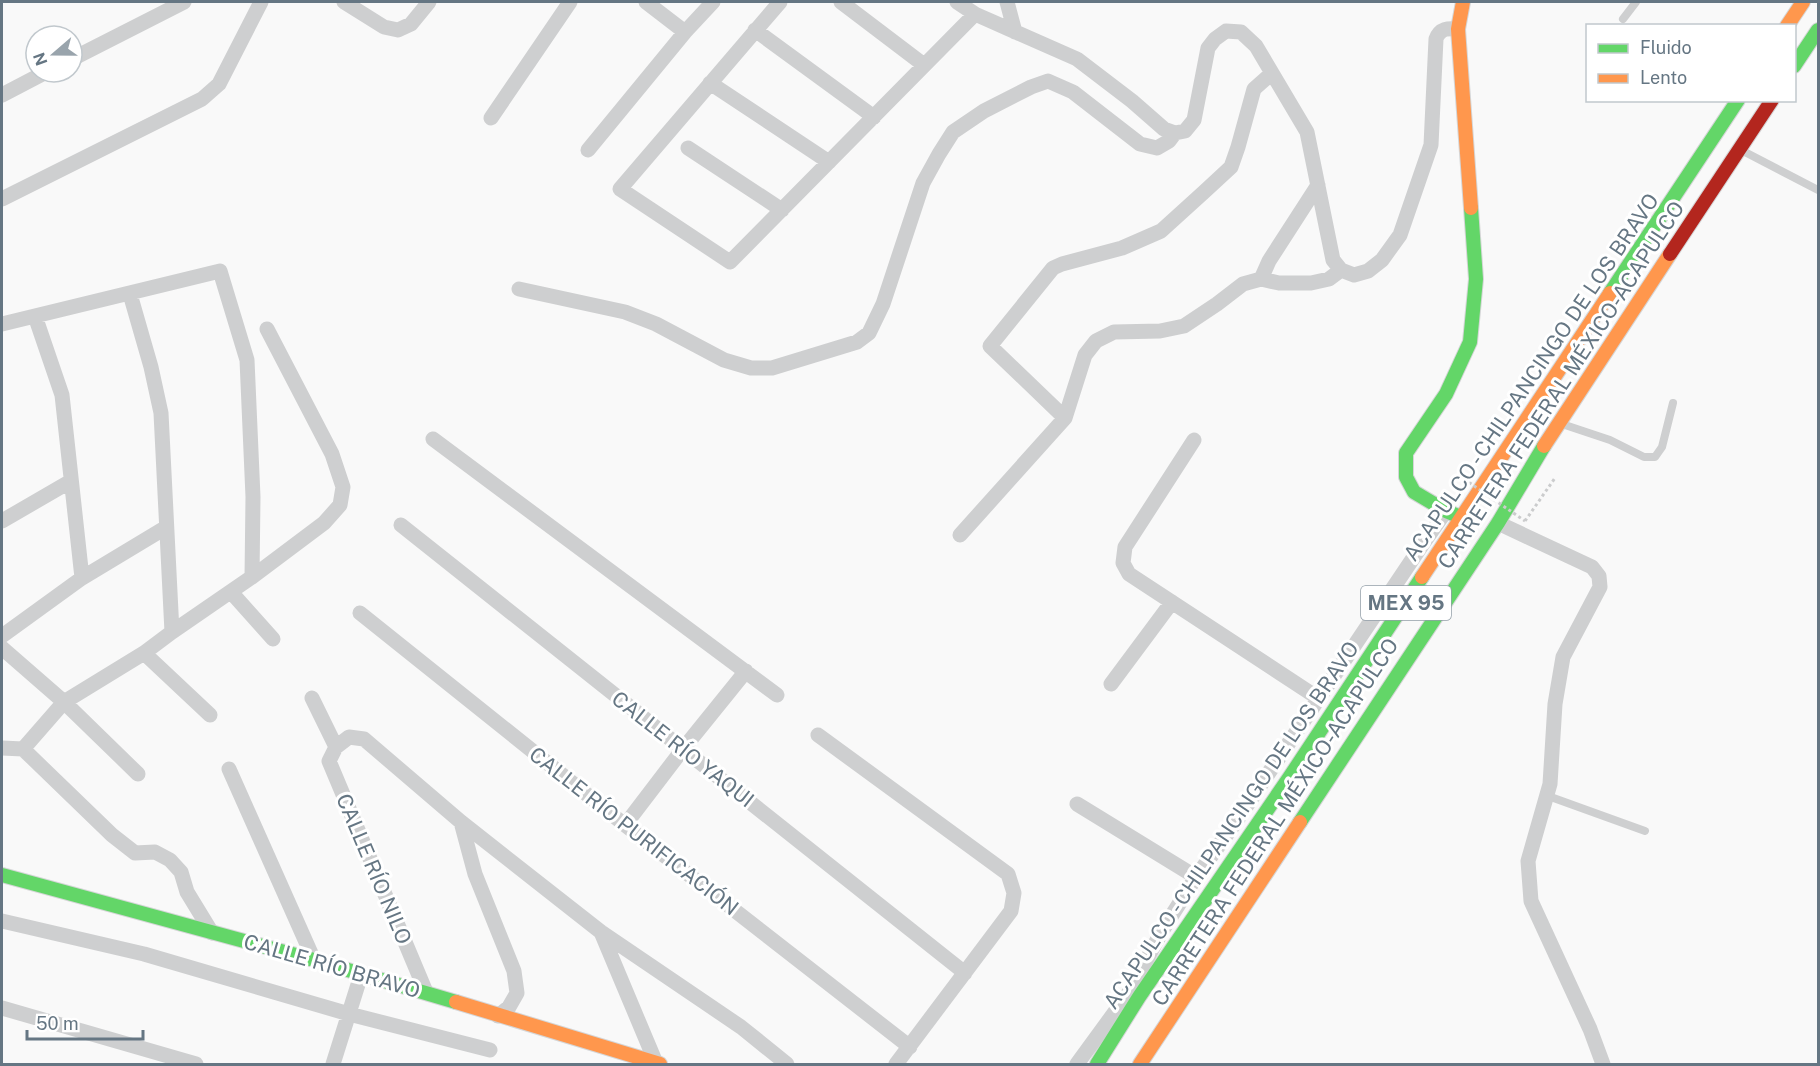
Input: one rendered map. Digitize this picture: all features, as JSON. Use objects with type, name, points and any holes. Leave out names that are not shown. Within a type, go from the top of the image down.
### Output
[{"type":"main road","points":[[1463,2],[1458,29],[1476,279],[1470,342],[1446,394],[1406,453],[1406,477],[1414,492],[1463,518]]},
{"type":"main road","points":[[1788,24],[1803,2]]},
{"type":"main road","points":[[1796,63],[1818,30]]},
{"type":"main road","name":"ACAPULCO - CHILPANCINGO DE LOS BRAVO","points":[[1097,1065],[1139,997],[1463,518],[1737,102]]},
{"type":"main road","name":"MEX 95","points":[[1740,149],[1771,102]]},
{"type":"main road","name":"CARRETERA FEDERAL MÉXICO-ACAPULCO","points":[[1140,1065],[1498,523],[1558,422],[1740,149]]},
{"type":"main road","name":"CALLE RÍO BRAVO","points":[[3,878],[314,960],[658,1064]]},
{"type":"street","points":[[84,53],[184,2]]},
{"type":"street","points":[[2,199],[202,99],[219,84],[261,2]]},
{"type":"street","points":[[344,2],[384,27],[398,30],[411,24],[429,2]]},
{"type":"street","points":[[491,118],[570,2]]},
{"type":"street","points":[[646,2],[685,32]]},
{"type":"street","points":[[588,150],[685,32],[713,2]]},
{"type":"street","points":[[780,2],[620,189],[730,262],[975,14]]},
{"type":"street","points":[[841,2],[924,65]]},
{"type":"street","points":[[957,2],[975,14],[1077,59],[1164,129],[1175,133],[1185,131],[1194,120],[1208,48],[1226,31],[1241,33],[1256,46],[1307,132],[1333,260],[1341,270],[1354,275],[1368,271],[1382,260],[1400,235],[1431,145],[1436,39],[1438,33],[1446,28],[1458,29]]},
{"type":"street","points":[[1007,2],[1015,32]]},
{"type":"street","points":[[755,30],[874,117]]},
{"type":"street","points":[[1065,418],[990,346],[1053,268],[1122,248],[1161,231],[1231,167],[1254,89],[1272,73]]},
{"type":"street","points":[[519,289],[625,312],[656,324],[724,360],[751,368],[772,368],[857,342],[869,333],[883,304],[923,183],[953,132],[984,111],[1048,81],[1073,92],[1140,144],[1157,148],[1169,141],[1175,133]]},
{"type":"street","points":[[2,94],[24,83]]},
{"type":"street","points":[[710,83],[829,162]]},
{"type":"street","points":[[688,148],[782,210]]},
{"type":"street","points":[[1261,279],[1269,261],[1318,185]]},
{"type":"street","points":[[960,535],[1065,418],[1085,355],[1096,341],[1114,332],[1160,331],[1184,326],[1243,284],[1261,279],[1279,283],[1311,283],[1329,279],[1341,270]]},
{"type":"street","points":[[2,324],[220,271],[247,360],[254,497],[252,578]]},
{"type":"street","points":[[130,294],[151,367],[161,413],[172,632]]},
{"type":"street","points":[[35,316],[62,394],[82,578]]},
{"type":"street","points":[[23,749],[64,702],[144,653],[252,578],[324,523],[340,505],[343,487],[332,454],[267,329]]},
{"type":"street","points":[[433,439],[777,695]]},
{"type":"street","points":[[1194,440],[1125,547],[1123,562],[1129,574],[1318,698]]},
{"type":"street","points":[[2,521],[71,481]]},
{"type":"street","points":[[1077,1065],[1128,994],[1162,931],[1196,877],[1446,511]]},
{"type":"street","points":[[1498,523],[1592,567],[1599,576],[1600,587],[1563,657],[1555,704],[1548,796],[1528,861],[1531,901],[1590,1029],[1603,1065]]},
{"type":"street","name":"CALLE RÍO YAQUI","points":[[401,525],[964,973]]},
{"type":"street","points":[[2,636],[82,578],[165,528]]},
{"type":"street","points":[[231,592],[273,639]]},
{"type":"street","points":[[1111,684],[1172,602]]},
{"type":"street","name":"CALLE RÍO PURIFICACIÓN","points":[[360,613],[625,825],[910,1047]]},
{"type":"street","points":[[2,648],[64,702],[138,774]]},
{"type":"street","points":[[144,653],[210,714]]},
{"type":"street","points":[[625,825],[746,671]]},
{"type":"street","points":[[312,698],[336,747],[349,738],[364,739],[461,822],[601,932],[741,1027],[787,1065]]},
{"type":"street","points":[[818,735],[1008,874],[1014,893],[1011,911],[896,1065]]},
{"type":"street","name":"CALLE RÍO NILO","points":[[336,747],[329,761],[426,992]]},
{"type":"street","points":[[2,748],[23,749],[112,835],[135,853],[155,852],[170,860],[181,872],[188,892],[212,933]]},
{"type":"street","points":[[229,769],[314,960]]},
{"type":"street","points":[[1077,804],[1196,877]]},
{"type":"street","points":[[461,822],[475,874],[514,971],[517,993],[509,1007],[498,1016]]},
{"type":"street","name":"CALLE RÍO BRAVO","points":[[2,921],[144,954],[349,1014],[490,1050]]},
{"type":"street","points":[[601,932],[658,1064]]},
{"type":"street","points":[[333,1065],[361,975]]},
{"type":"street","points":[[2,1008],[196,1065]]},
{"type":"lane","points":[[1623,19],[1636,2]]},
{"type":"lane","points":[[1740,149],[1818,190]]},
{"type":"lane","points":[[1558,422],[1610,440],[1644,458],[1655,457],[1662,447],[1673,403]]},
{"type":"lane","points":[[1548,796],[1645,831]]},
{"type":"path","points":[[1464,479],[1525,521],[1555,478]]},
{"type":"traffic: fast","points":[[1796,63],[1818,30]]},
{"type":"traffic: fast","points":[[1610,293],[1737,102]]},
{"type":"traffic: fast","points":[[1463,518],[1414,492],[1406,477],[1406,453],[1446,394],[1470,342],[1476,279],[1471,208]]},
{"type":"traffic: fast","points":[[1300,822],[1498,523],[1544,446]]},
{"type":"traffic: fast","points":[[1097,1064],[1139,997],[1289,778],[1422,577]]},
{"type":"traffic: fast","points":[[2,875],[314,960],[456,1002]]},
{"type":"traffic: slow","points":[[1463,2],[1458,29],[1471,208]]},
{"type":"traffic: slow","points":[[1788,24],[1803,2]]},
{"type":"traffic: slow","points":[[1544,446],[1670,254]]},
{"type":"traffic: slow","points":[[1422,577],[1610,293]]},
{"type":"traffic: slow","points":[[1140,1064],[1300,822]]},
{"type":"traffic: slow","points":[[456,1002],[660,1064]]},
{"type":"traffic: jam","points":[[1670,254],[1771,102]]}]
